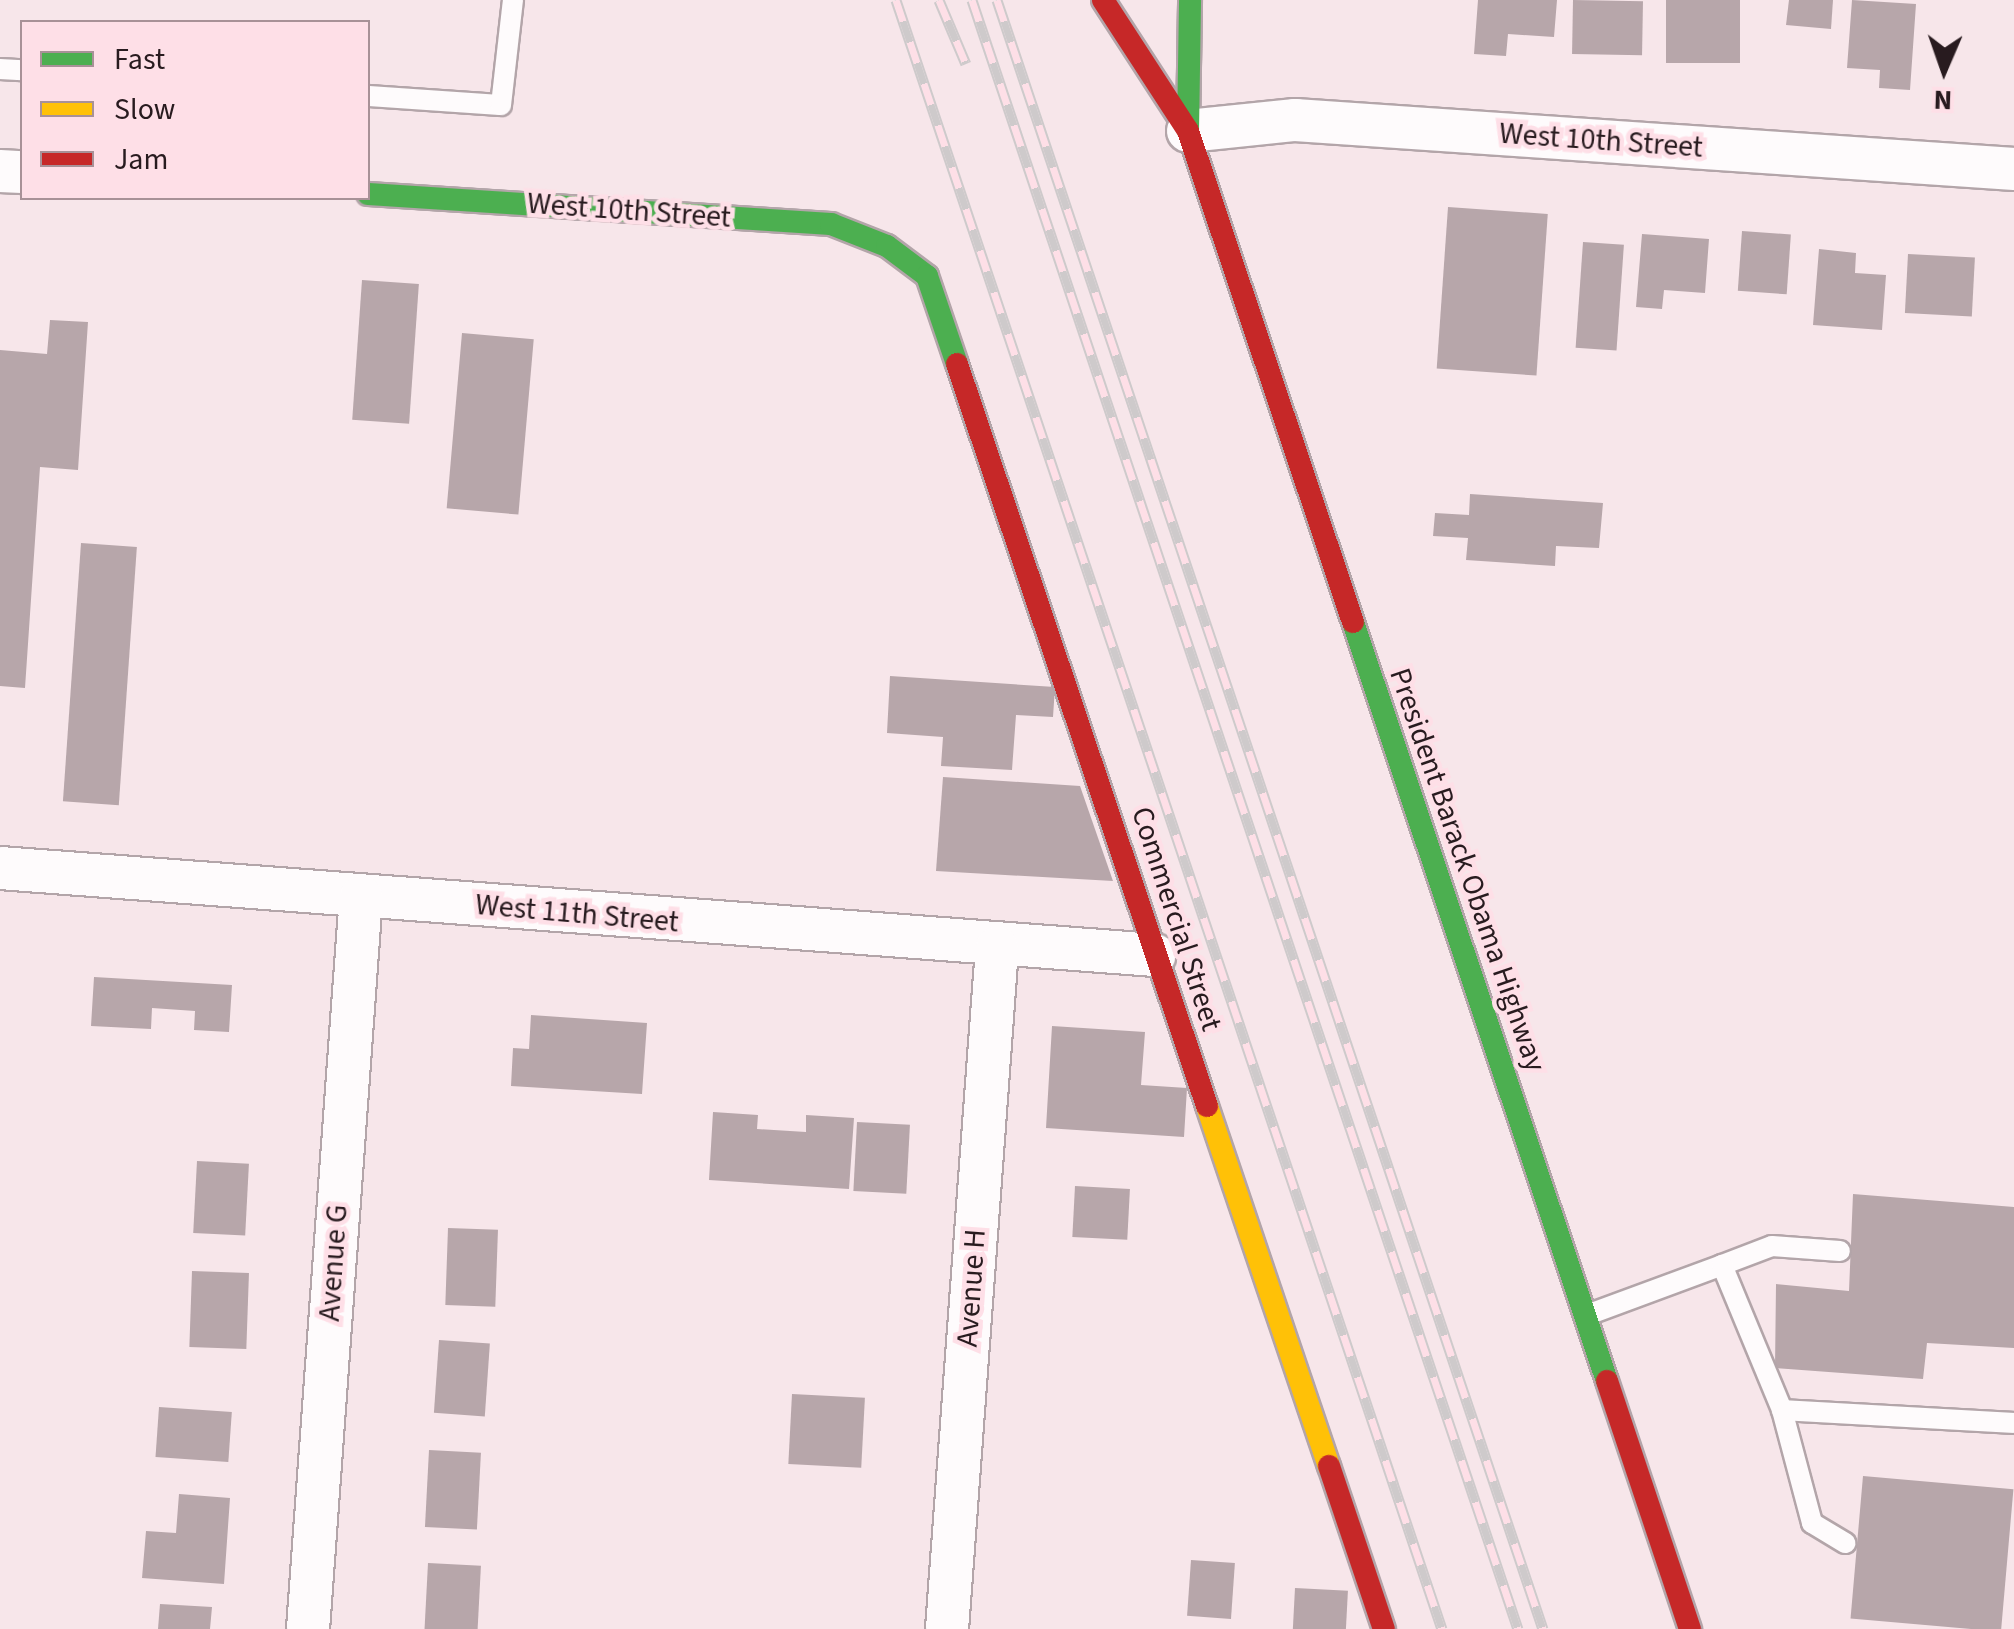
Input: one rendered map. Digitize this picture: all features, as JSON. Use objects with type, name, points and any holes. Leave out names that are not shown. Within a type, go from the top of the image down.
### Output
[{"type":"street","name":"President Barack Obama Highway","points":[[1103,0],[1188,130],[1690,1629]]},
{"type":"street","name":"President Barack Obama Highway","points":[[1188,130],[1190,0]]},
{"type":"street","name":"West 10th Street","points":[[1188,130],[1295,120],[2014,169]]},
{"type":"street","name":"West 10th Street","points":[[370,194],[831,224],[887,246]]},
{"type":"street","name":"Commercial Street","points":[[887,246],[939,294],[1155,954],[1384,1629]]},
{"type":"street","name":"West 11th Street","points":[[0,868],[997,948],[1155,954]]},
{"type":"street","name":"Avenue G","points":[[308,1629],[361,897]]},
{"type":"street","name":"Avenue H","points":[[947,1629],[997,948]]},
{"type":"lane","points":[[370,96],[502,105],[513,0]]},
{"type":"lane","points":[[1585,1316],[1772,1246],[1840,1251]]},
{"type":"lane","points":[[1722,1265],[1782,1410],[1812,1524],[1845,1543]]},
{"type":"lane","points":[[1782,1410],[2014,1424]]},
{"type":"building","points":[[1478,0],[1557,0],[1554,37],[1508,34],[1506,56],[1474,54]]},
{"type":"building","points":[[1573,0],[1643,1],[1642,55],[1572,54]]},
{"type":"building","points":[[1666,0],[1740,0],[1740,63],[1666,63]]},
{"type":"building","points":[[1789,0],[1833,0],[1831,29],[1786,25]]},
{"type":"building","points":[[1852,0],[1916,4],[1910,90],[1879,88],[1880,70],[1847,68]]},
{"type":"building","points":[[1448,207],[1548,214],[1536,376],[1437,369]]},
{"type":"building","points":[[1742,231],[1791,234],[1787,294],[1738,291]]},
{"type":"building","points":[[1642,234],[1709,239],[1705,293],[1664,290],[1662,309],[1636,307]]},
{"type":"building","points":[[1583,242],[1624,245],[1617,351],[1576,348]]},
{"type":"building","points":[[1819,249],[1856,253],[1855,273],[1886,275],[1882,330],[1813,325]]},
{"type":"building","points":[[1908,254],[1975,258],[1972,316],[1905,313]]},
{"type":"building","points":[[362,280],[419,284],[409,424],[352,420]]},
{"type":"building","points":[[50,320],[88,322],[78,470],[40,467],[25,688],[0,686],[0,350],[47,354]]},
{"type":"building","points":[[462,333],[534,339],[518,515],[447,508]]},
{"type":"building","points":[[1470,494],[1603,503],[1599,548],[1556,546],[1555,566],[1466,560],[1468,538],[1433,536],[1435,513],[1469,515]]},
{"type":"building","points":[[81,543],[137,547],[119,805],[63,801]]},
{"type":"building","points":[[890,676],[1055,687],[1053,717],[1016,715],[1012,770],[941,766],[943,737],[887,733]]},
{"type":"building","points":[[943,777],[1080,786],[1113,881],[936,871]]},
{"type":"building","points":[[94,977],[232,985],[229,1032],[194,1030],[195,1011],[152,1008],[151,1029],[91,1026]]},
{"type":"building","points":[[531,1015],[647,1023],[642,1094],[511,1086],[513,1048],[529,1049]]},
{"type":"building","points":[[1052,1026],[1145,1032],[1141,1085],[1187,1088],[1184,1137],[1046,1128]]},
{"type":"building","points":[[713,1112],[758,1115],[757,1129],[806,1132],[806,1115],[854,1118],[849,1189],[709,1180]]},
{"type":"building","points":[[857,1122],[910,1125],[906,1194],[853,1191]]},
{"type":"building","points":[[197,1161],[249,1164],[245,1236],[193,1233]]},
{"type":"building","points":[[1075,1186],[1130,1189],[1127,1240],[1072,1237]]},
{"type":"building","points":[[1853,1194],[2014,1207],[2014,1348],[1927,1343],[1923,1379],[1775,1368],[1776,1284],[1849,1291]]},
{"type":"building","points":[[448,1228],[498,1230],[495,1307],[445,1305]]},
{"type":"building","points":[[192,1271],[249,1273],[246,1349],[189,1347]]},
{"type":"building","points":[[439,1340],[490,1344],[485,1416],[434,1413]]},
{"type":"building","points":[[792,1394],[865,1398],[861,1468],[788,1464]]},
{"type":"building","points":[[159,1407],[232,1412],[228,1462],[156,1457]]},
{"type":"building","points":[[429,1450],[481,1453],[477,1530],[425,1527]]},
{"type":"building","points":[[1863,1476],[2013,1489],[2001,1629],[1851,1618]]},
{"type":"building","points":[[179,1494],[230,1498],[224,1584],[142,1578],[146,1531],[176,1533]]},
{"type":"building","points":[[1191,1560],[1235,1563],[1231,1619],[1187,1616]]},
{"type":"building","points":[[428,1563],[481,1566],[478,1629],[425,1629]]},
{"type":"building","points":[[1295,1588],[1348,1591],[1346,1629],[1293,1629]]},
{"type":"building","points":[[160,1604],[212,1607],[210,1629],[158,1629]]},
{"type":"railway","points":[[896,0],[1442,1629]]},
{"type":"railway","points":[[939,0],[966,64]]},
{"type":"railway","points":[[972,0],[1518,1629]]},
{"type":"railway","points":[[997,0],[1543,1629]]},
{"type":"traffic: fast","points":[[1188,131],[1190,0]]},
{"type":"traffic: fast","points":[[370,194],[831,224],[887,246],[927,276],[957,364]]},
{"type":"traffic: fast","points":[[1353,622],[1607,1381]]},
{"type":"traffic: slow","points":[[1207,1106],[1329,1466]]},
{"type":"traffic: jam","points":[[1103,0],[1188,131],[1353,622]]},
{"type":"traffic: jam","points":[[957,364],[1207,1106]]},
{"type":"traffic: jam","points":[[1607,1381],[1690,1629]]},
{"type":"traffic: jam","points":[[1329,1466],[1384,1629]]}]
